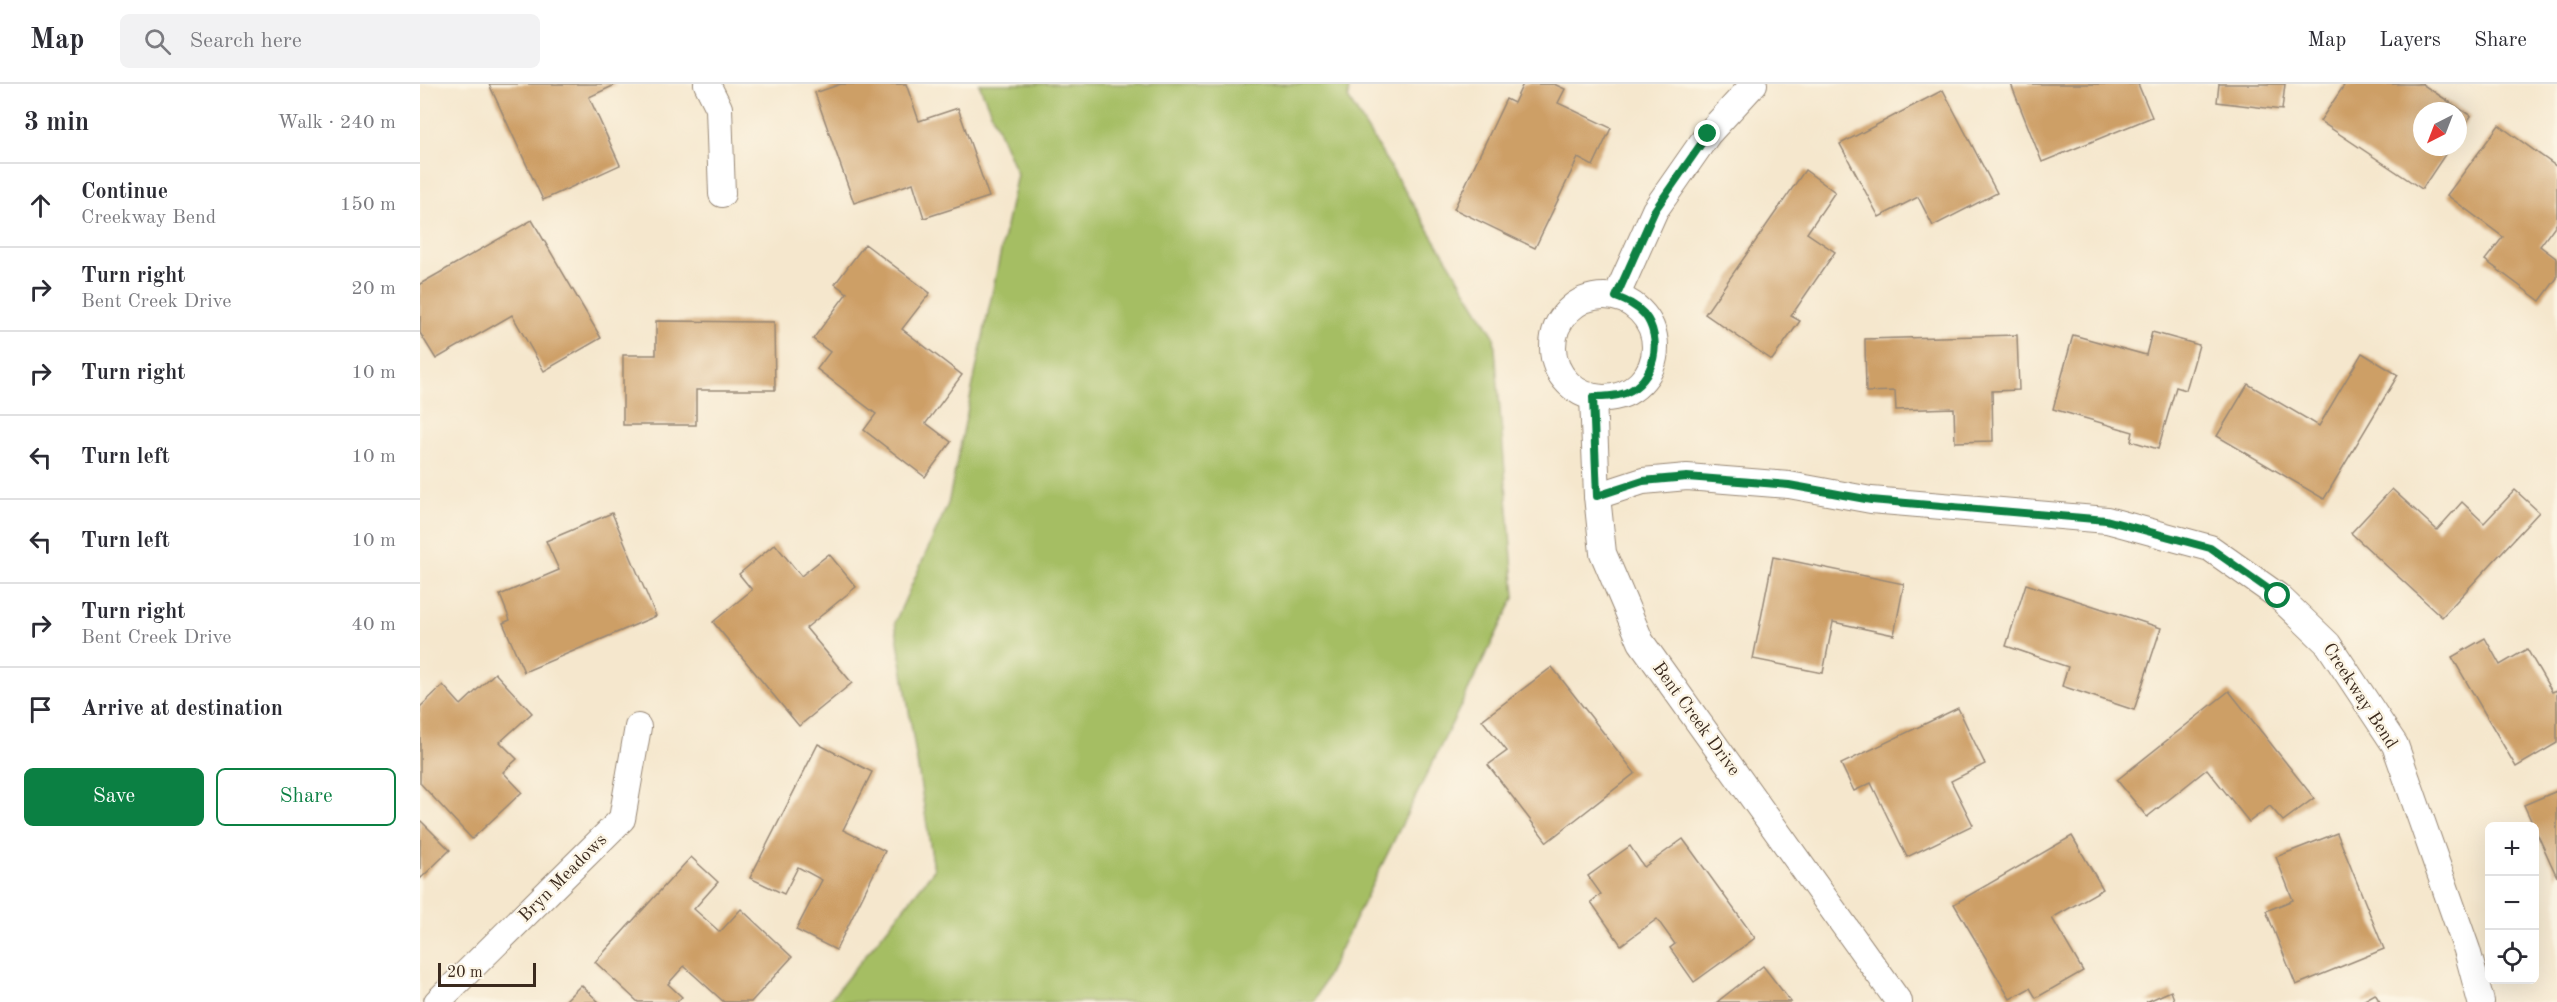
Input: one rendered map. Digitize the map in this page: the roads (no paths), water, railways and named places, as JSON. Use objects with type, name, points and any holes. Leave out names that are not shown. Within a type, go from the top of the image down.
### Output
[{"type":"street","points":[[707,84],[719,108],[722,194]]},
{"type":"street","points":[[1616,297],[1655,210],[1708,134],[1754,84]]},
{"type":"street","points":[[1598,296],[1616,297],[1630,303],[1644,314],[1652,330],[1655,348],[1652,365],[1642,381],[1628,393],[1611,397],[1593,397],[1576,390],[1563,377],[1556,362],[1553,344],[1557,327],[1567,312],[1581,301],[1598,296]]},
{"type":"street","name":"Bent Creek Drive","points":[[1593,397],[1597,496],[1603,553],[1641,642],[1899,1002]]},
{"type":"street","name":"Creekway Bend","points":[[1597,496],[1643,481],[1687,477],[1766,483],[1871,500],[2106,520],[2210,548],[2278,596],[2328,644],[2396,745],[2467,950],[2481,1002]]},
{"type":"street","name":"Bryn Meadows","points":[[437,1002],[622,819],[638,727]]}]
